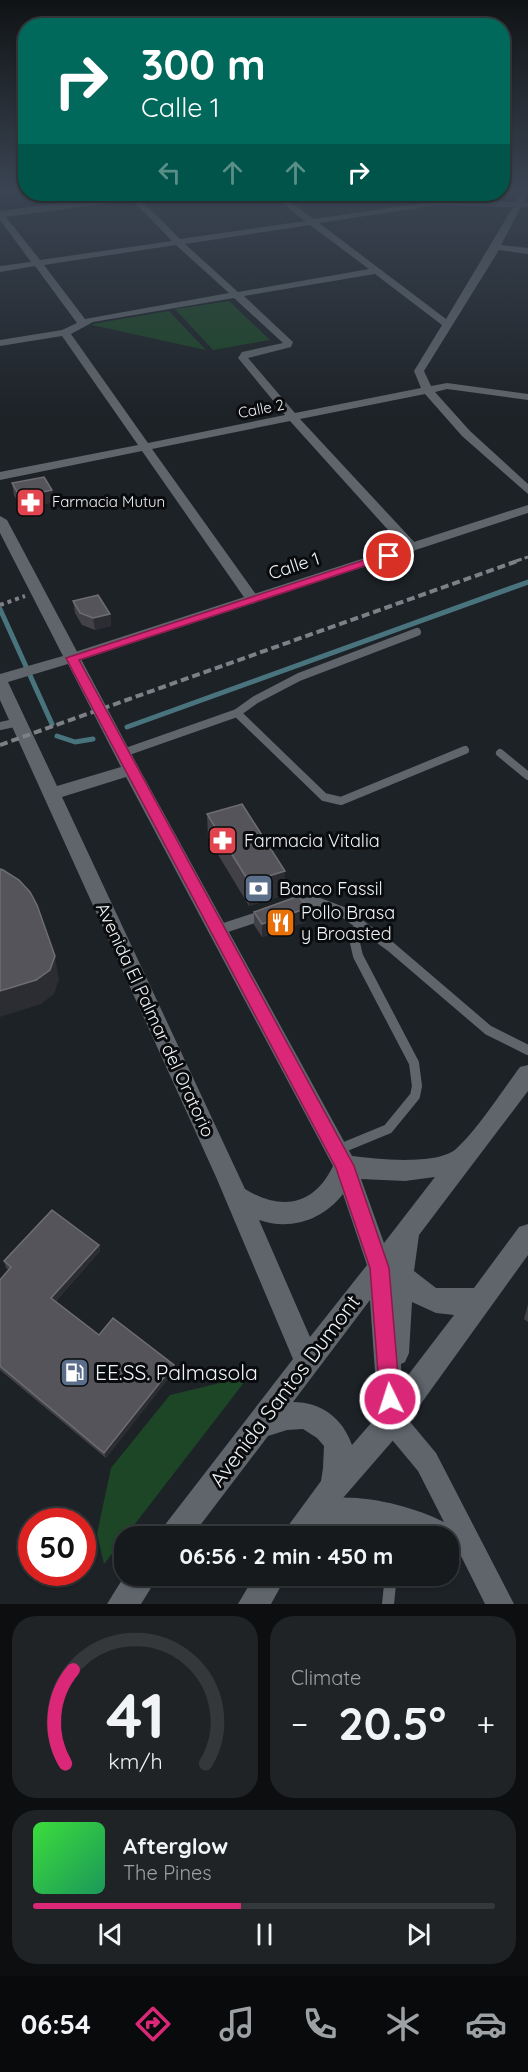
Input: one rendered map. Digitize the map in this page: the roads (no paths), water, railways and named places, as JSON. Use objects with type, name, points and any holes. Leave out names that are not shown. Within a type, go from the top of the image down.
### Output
[{"type":"main road","name":"Calle 1","points":[[5,678],[253,600],[528,509]]},
{"type":"main road","points":[[0,520],[72,658],[122,767],[218,930],[340,1158],[390,1271],[392,1420]]},
{"type":"main road","name":"Avenida El Palmar del Oratorio","points":[[5,678],[10,724],[60,791],[307,1360]]},
{"type":"main road","points":[[60,791],[122,767]]},
{"type":"main road","points":[[390,1271],[412,1228],[528,1074]]},
{"type":"main road","points":[[340,1158],[407,1173],[438,1168],[466,1156]]},
{"type":"main road","points":[[236,1196],[261,1211],[275,1214],[305,1211],[329,1195],[338,1184],[340,1158]]},
{"type":"main road","points":[[305,1526],[333,1488],[392,1420],[528,1235]]},
{"type":"main road","points":[[390,1271],[411,1288],[444,1304],[480,1299]]},
{"type":"main road","name":"Avenida Santos Dumont","points":[[182,1526],[307,1360],[390,1271]]},
{"type":"main road","points":[[258,1426],[281,1416],[298,1414],[316,1418],[330,1431],[338,1445],[339,1462],[333,1488]]},
{"type":"main road","points":[[122,1604],[136,1586]]},
{"type":"main road","points":[[253,1604],[265,1586]]},
{"type":"street","points":[[0,269],[33,264]]},
{"type":"street","points":[[40,264],[82,322]]},
{"type":"street","points":[[202,264],[288,342],[287,345],[246,354],[243,358],[292,418],[412,548]]},
{"type":"street","points":[[366,264],[448,325]]},
{"type":"street","points":[[486,264],[419,371],[427,390],[469,435],[528,490]]},
{"type":"street","points":[[0,343],[65,333],[82,322],[375,271]]},
{"type":"street","points":[[65,333],[253,600]]},
{"type":"street","name":"Calle 2","points":[[0,476],[452,386],[528,397]]},
{"type":"street","points":[[392,1420],[427,1462],[500,1604]]},
{"type":"street","points":[[314,1513],[357,1511],[395,1526]]},
{"type":"street","points":[[459,1547],[479,1560]]},
{"type":"lane","points":[[122,767],[237,713],[251,701],[280,686],[417,632]]},
{"type":"lane","points":[[237,713],[324,797],[341,801],[465,750]]},
{"type":"lane","points":[[501,753],[528,776]]},
{"type":"lane","points":[[218,930],[314,901],[331,905],[391,947],[488,1030],[528,1050]]},
{"type":"lane","points":[[340,1158],[388,1130],[415,1096],[417,1086],[414,1063],[358,956],[355,943],[359,924]]},
{"type":"lane","points":[[388,1604],[390,1586]]},
{"type":"waterway","points":[[127,727],[528,582]]},
{"type":"waterway","points":[[0,609],[52,724]]},
{"type":"waterway","points":[[57,736],[75,742],[93,739]]},
{"type":"railway","points":[[516,561],[528,557]]},
{"type":"railway","points":[[0,745],[520,560]]},
{"type":"place","name":"Farmacia Mutun","points":[[31,502]]},
{"type":"place","name":"Farmacia Vitalia","points":[[223,841]]},
{"type":"place","name":"Banco Fassil","points":[[258,889]]},
{"type":"place","name":"Pollo Brasa y Broasted","points":[[280,923]]},
{"type":"place","name":"EE.SS. Palmasola","points":[[74,1373]]}]
